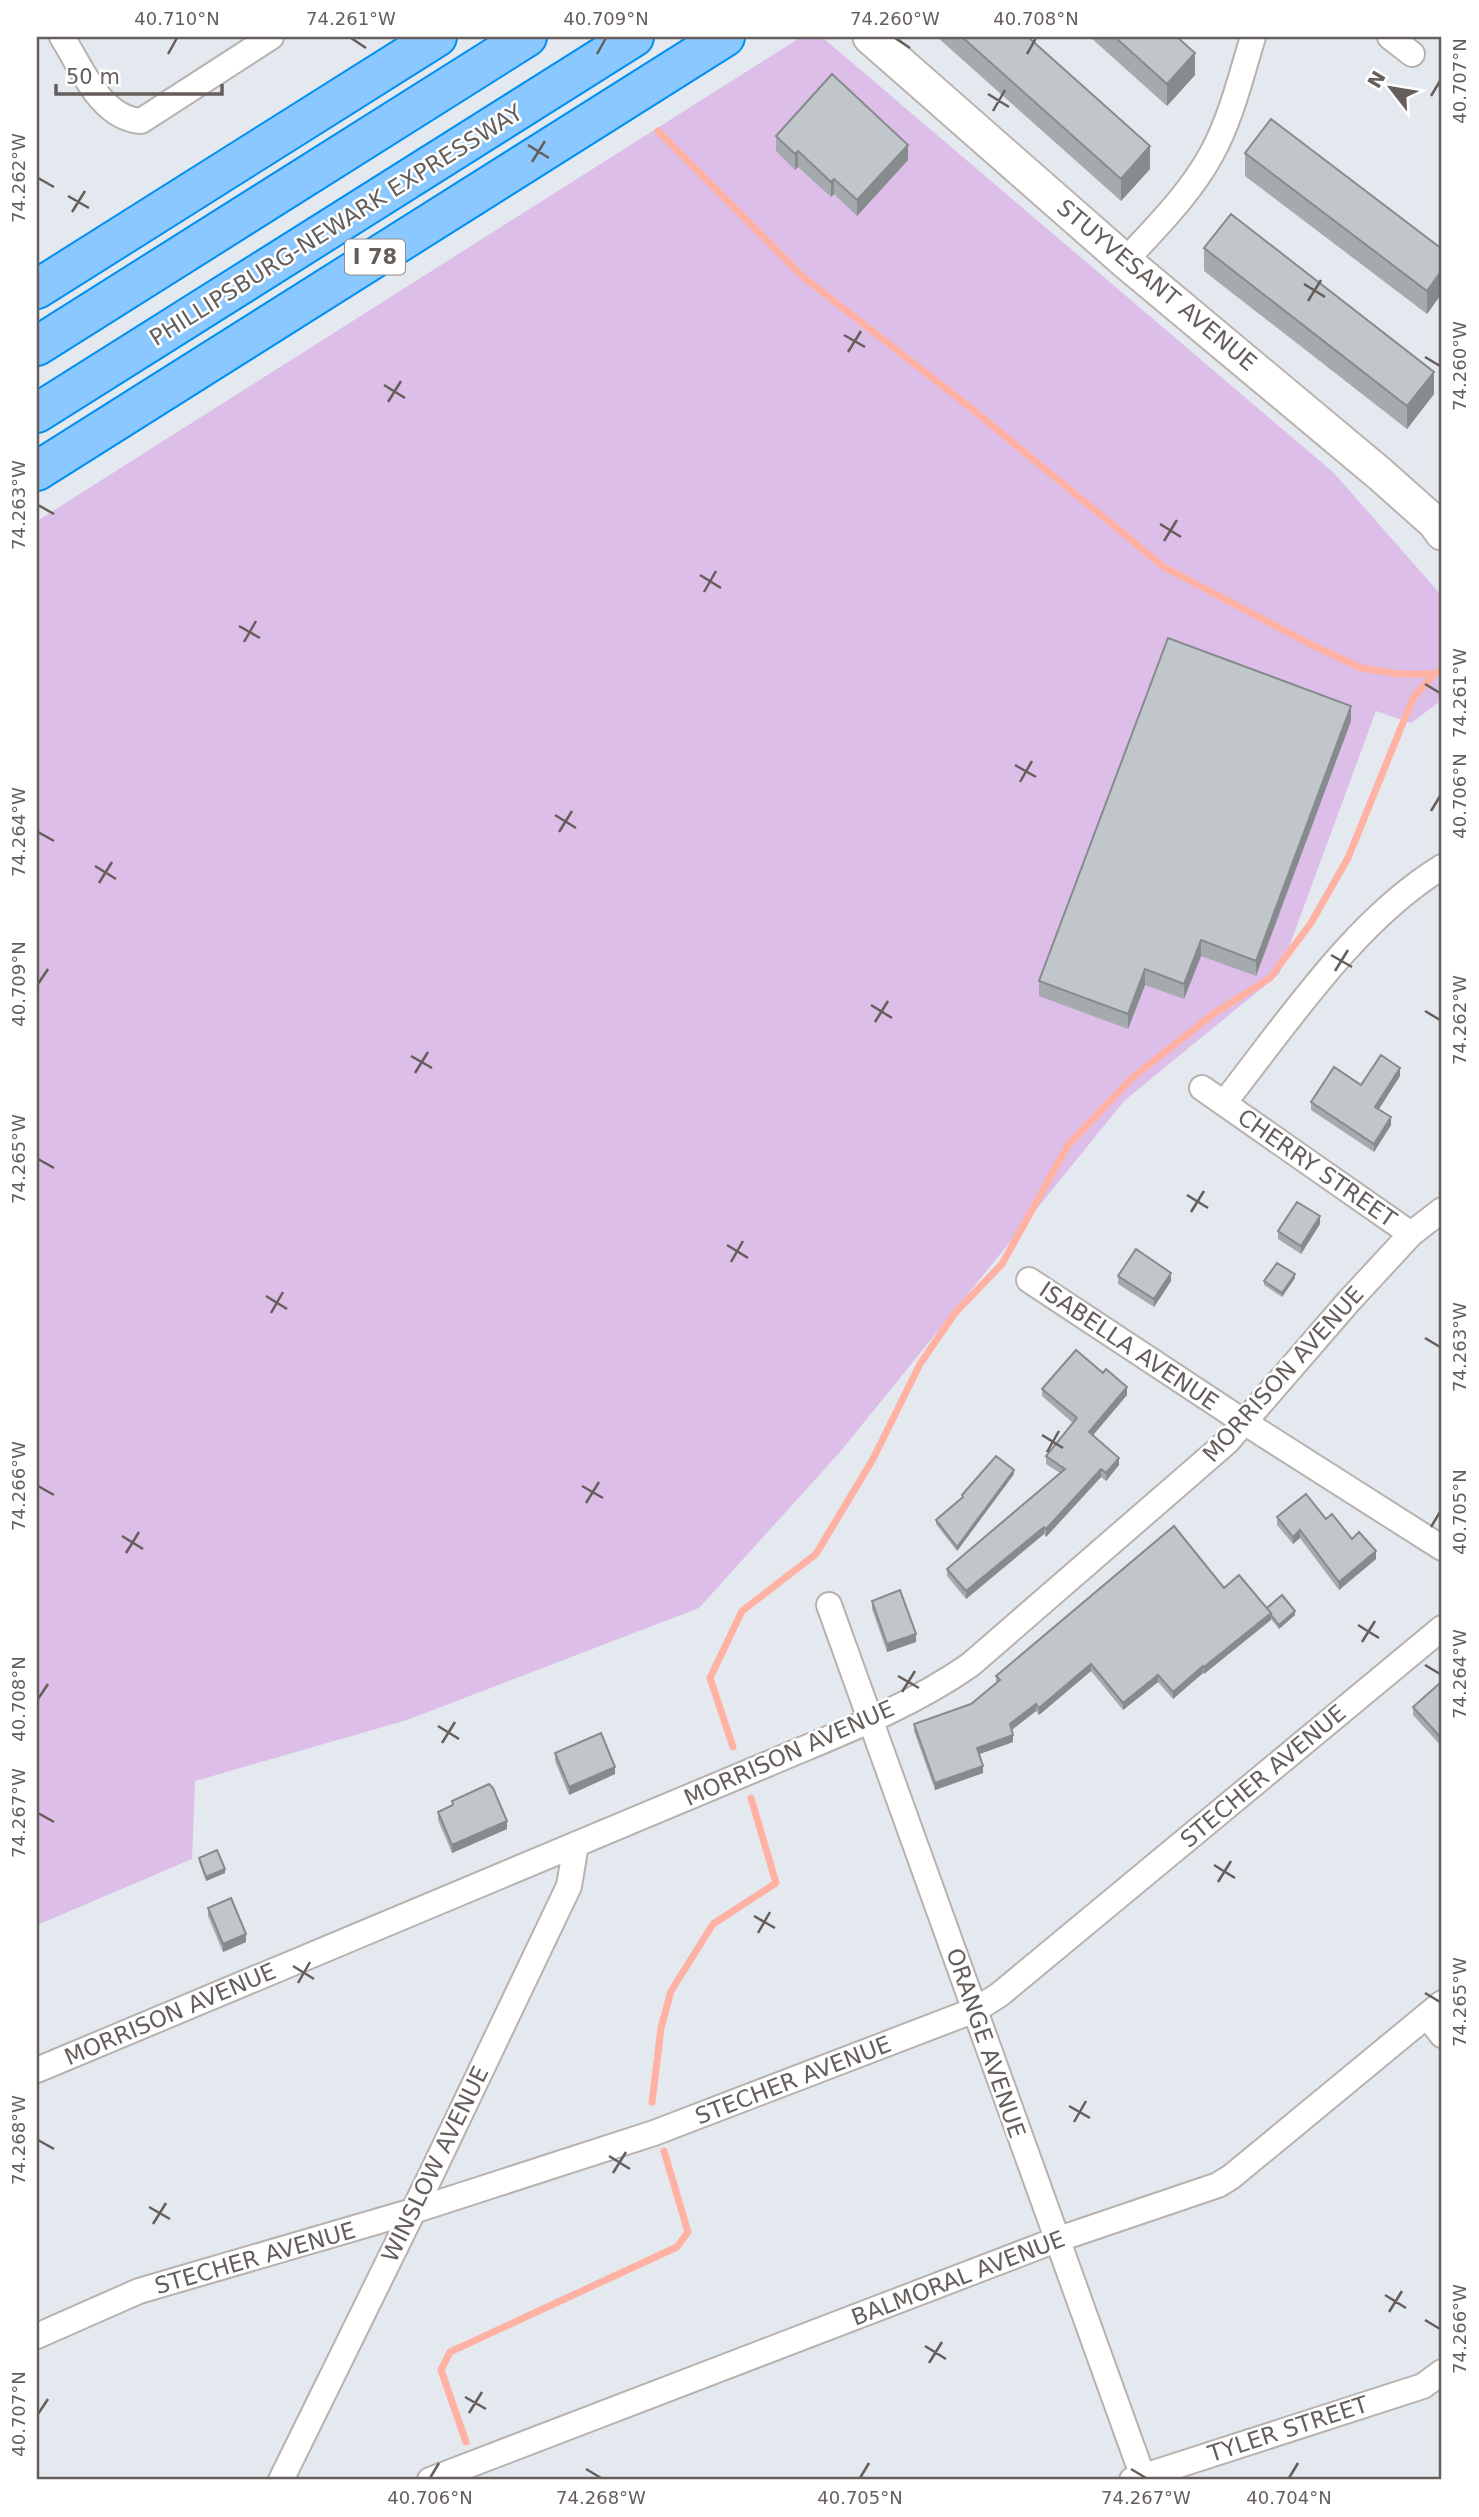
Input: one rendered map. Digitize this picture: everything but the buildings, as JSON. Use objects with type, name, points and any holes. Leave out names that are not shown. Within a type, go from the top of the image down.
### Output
[{"type":"highway","points":[[37,289],[437,37]]},
{"type":"highway","points":[[37,346],[527,37]]},
{"type":"highway","name":"PHILLIPSBURG-NEWARK EXPRESSWAY","points":[[37,413],[634,37]]},
{"type":"highway","name":"PHILLIPSBURG-NEWARK EXPRESSWAY","points":[[37,471],[719,40]]},
{"type":"main road","name":"STUYVESANT AVENUE","points":[[870,37],[1125,261],[1440,525]]},
{"type":"street","points":[[62,37],[105,105],[128,120],[141,121],[271,37]]},
{"type":"street","points":[[1125,261],[1194,182],[1212,153],[1237,88],[1252,37]]},
{"type":"street","points":[[1390,37],[1412,54]]},
{"type":"street","points":[[1224,1103],[1365,929],[1442,867]]},
{"type":"street","name":"CHERRY STREET","points":[[1202,1088],[1411,1234]]},
{"type":"street","name":"MORRISON AVENUE","points":[[37,2070],[871,1720],[942,1684],[970,1665],[1227,1442],[1411,1234],[1442,1210]]},
{"type":"street","name":"ISABELLA AVENUE","points":[[1029,1280],[1442,1548]]},
{"type":"street","name":"ORANGE AVENUE","points":[[829,1605],[975,2010],[1139,2479]]},
{"type":"street","name":"STECHER AVENUE","points":[[37,2336],[139,2291],[413,2211],[654,2133],[975,2010],[999,1995],[1442,1628]]},
{"type":"street","name":"WINSLOW AVENUE","points":[[281,2480],[569,1886],[576,1844]]},
{"type":"street","name":"BALMORAL AVENUE","points":[[430,2480],[1056,2240],[1218,2185],[1231,2178],[1437,2018]]},
{"type":"street","name":"TYLER STREET","points":[[1139,2479],[1423,2386],[1442,2372]]},
{"type":"shaded area","points":[[801,37],[822,37],[1334,473],[1442,596],[1442,700],[1411,723],[1376,711],[1279,974],[1124,1101],[840,1452],[699,1608],[407,1720],[195,1781],[192,1859],[37,1925],[37,521]]},
{"type":"waterway","points":[[658,131],[802,276],[972,409],[1164,567],[1361,668],[1399,674],[1434,674],[1442,670]]},
{"type":"waterway","points":[[733,1747],[710,1678],[742,1611],[816,1554],[873,1459],[920,1364],[955,1313],[1002,1264],[1068,1145],[1132,1078],[1213,1014],[1270,978],[1311,923],[1348,858],[1413,698],[1434,674]]},
{"type":"waterway","points":[[652,2102],[661,2028],[671,1991],[713,1924],[776,1883],[751,1798]]},
{"type":"waterway","points":[[466,2442],[441,2370],[450,2352],[677,2247],[688,2232],[664,2151]]}]
